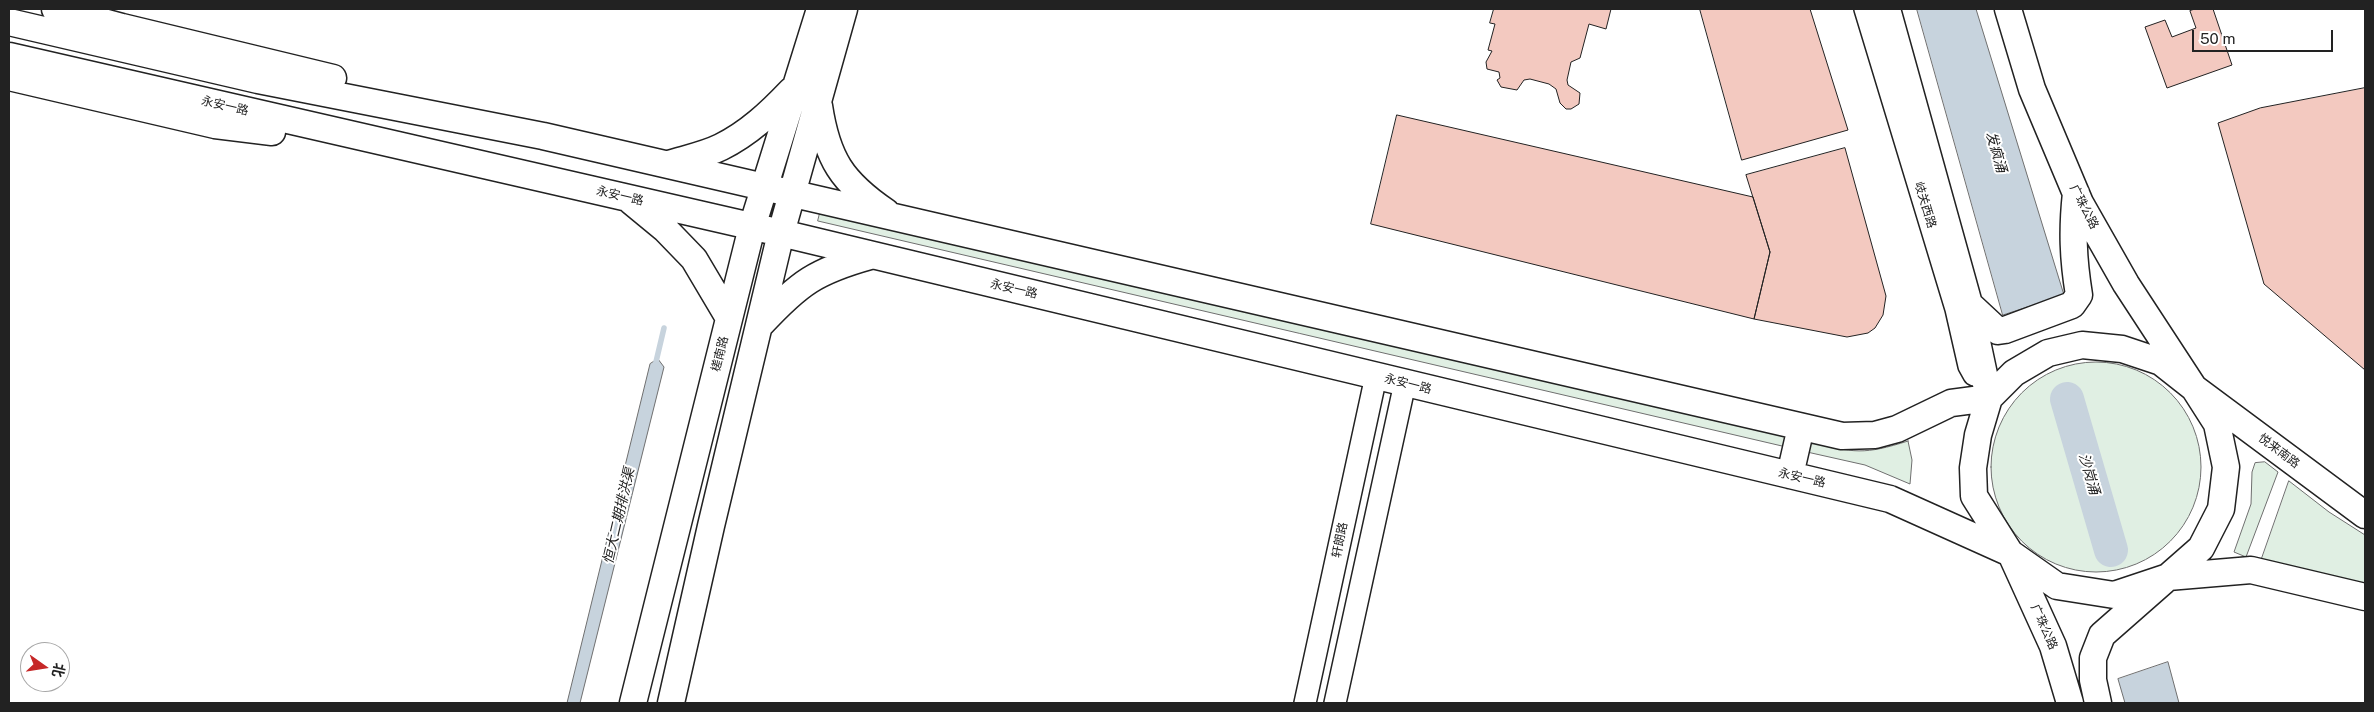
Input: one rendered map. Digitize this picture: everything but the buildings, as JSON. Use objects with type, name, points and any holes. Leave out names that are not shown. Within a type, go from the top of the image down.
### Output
[{"type":"main road","points":[[55,9],[132,30],[467,110],[544,136]]},
{"type":"main road","name":"槎南路","points":[[633,703],[752,227],[820,9]]},
{"type":"main road","points":[[671,703],[781,233],[844,9]]},
{"type":"main road","points":[[9,22],[258,80],[544,136],[668,164],[1842,436],[1875,435],[1898,429],[1951,403],[1989,398],[1969,304],[1887,9]]},
{"type":"main road","name":"广珠公路","points":[[2008,9],[2032,89],[2076,193],[2126,284],[2217,424],[2226,467],[2221,509],[2201,548],[2168,577]]},
{"type":"main road","name":"永安一路","points":[[9,56],[781,233],[1890,499],[2010,553]]},
{"type":"main road","points":[[9,77],[215,124],[442,155]]},
{"type":"main road","points":[[668,164],[719,148],[746,133],[768,115],[795,87]]},
{"type":"main road","points":[[818,101],[822,129],[831,156],[853,185],[867,199],[893,216]]},
{"type":"main road","points":[[1969,304],[1998,330],[2005,330],[2072,305],[2079,295],[2072,255],[2072,231],[2076,193]]},
{"type":"main road","points":[[628,198],[665,229],[694,259],[729,318]]},
{"type":"main road","points":[[759,326],[783,300],[810,278],[837,265],[872,255]]},
{"type":"main road","name":"悦来南路","points":[[1989,398],[2014,373],[2048,353],[2082,345],[2122,349],[2161,362],[2365,515]]},
{"type":"main road","name":"广珠公路","points":[[1989,398],[1978,435],[1974,468],[1974,496],[2010,553],[2053,646],[2070,703]]},
{"type":"main road","points":[[1790,475],[1801,427]]},
{"type":"main road","points":[[2010,553],[2057,586],[2114,595],[2168,577],[2251,570],[2365,597]]},
{"type":"main road","points":[[2098,703],[2093,680],[2093,658],[2102,635],[2168,577]]},
{"type":"street","name":"岐关西路","points":[[1865,9],[1956,309],[1969,366],[1989,398]]},
{"type":"street","name":"轩朗路","points":[[1305,703],[1376,376]]},
{"type":"street","points":[[1335,703],[1404,383]]},
{"type":"green space","points":[[821,209],[1789,436],[1785,446],[1782,446],[818,221]]},
{"type":"green space","points":[[2086,362],[2106,362],[2127,366],[2146,374],[2163,386],[2177,400],[2189,417],[2197,436],[2201,467],[2197,498],[2189,517],[2177,534],[2163,548],[2146,560],[2127,568],[2106,572],[2086,572],[2065,568],[2046,560],[2029,548],[2015,534],[2003,517],[1995,498],[1991,477],[1991,457],[1995,436],[2003,417],[2015,400],[2029,386],[2046,374],[2065,366]]},
{"type":"green space","points":[[1908,441],[1912,460],[1910,484],[1865,465],[1807,452],[1810,442],[1859,451],[1880,449]]},
{"type":"green space","points":[[2265,462],[2278,472],[2246,557],[2234,552],[2251,504],[2252,472],[2255,463]]},
{"type":"green space","points":[[2289,481],[2329,512],[2365,535],[2365,586],[2261,561]]},
{"type":"water","name":"发疯涌","points":[[1917,9],[1976,9],[2064,295],[2003,315]]},
{"type":"water","points":[[658,359],[664,367],[580,703],[567,703],[650,364]]},
{"type":"water","points":[[2168,662],[2179,703],[2125,703],[2118,679]]},
{"type":"waterway","name":"恒大二期排洪渠","points":[[655,366],[664,328]]},
{"type":"waterway","name":"沙岗涌","points":[[2067,399],[2111,550]]}]
